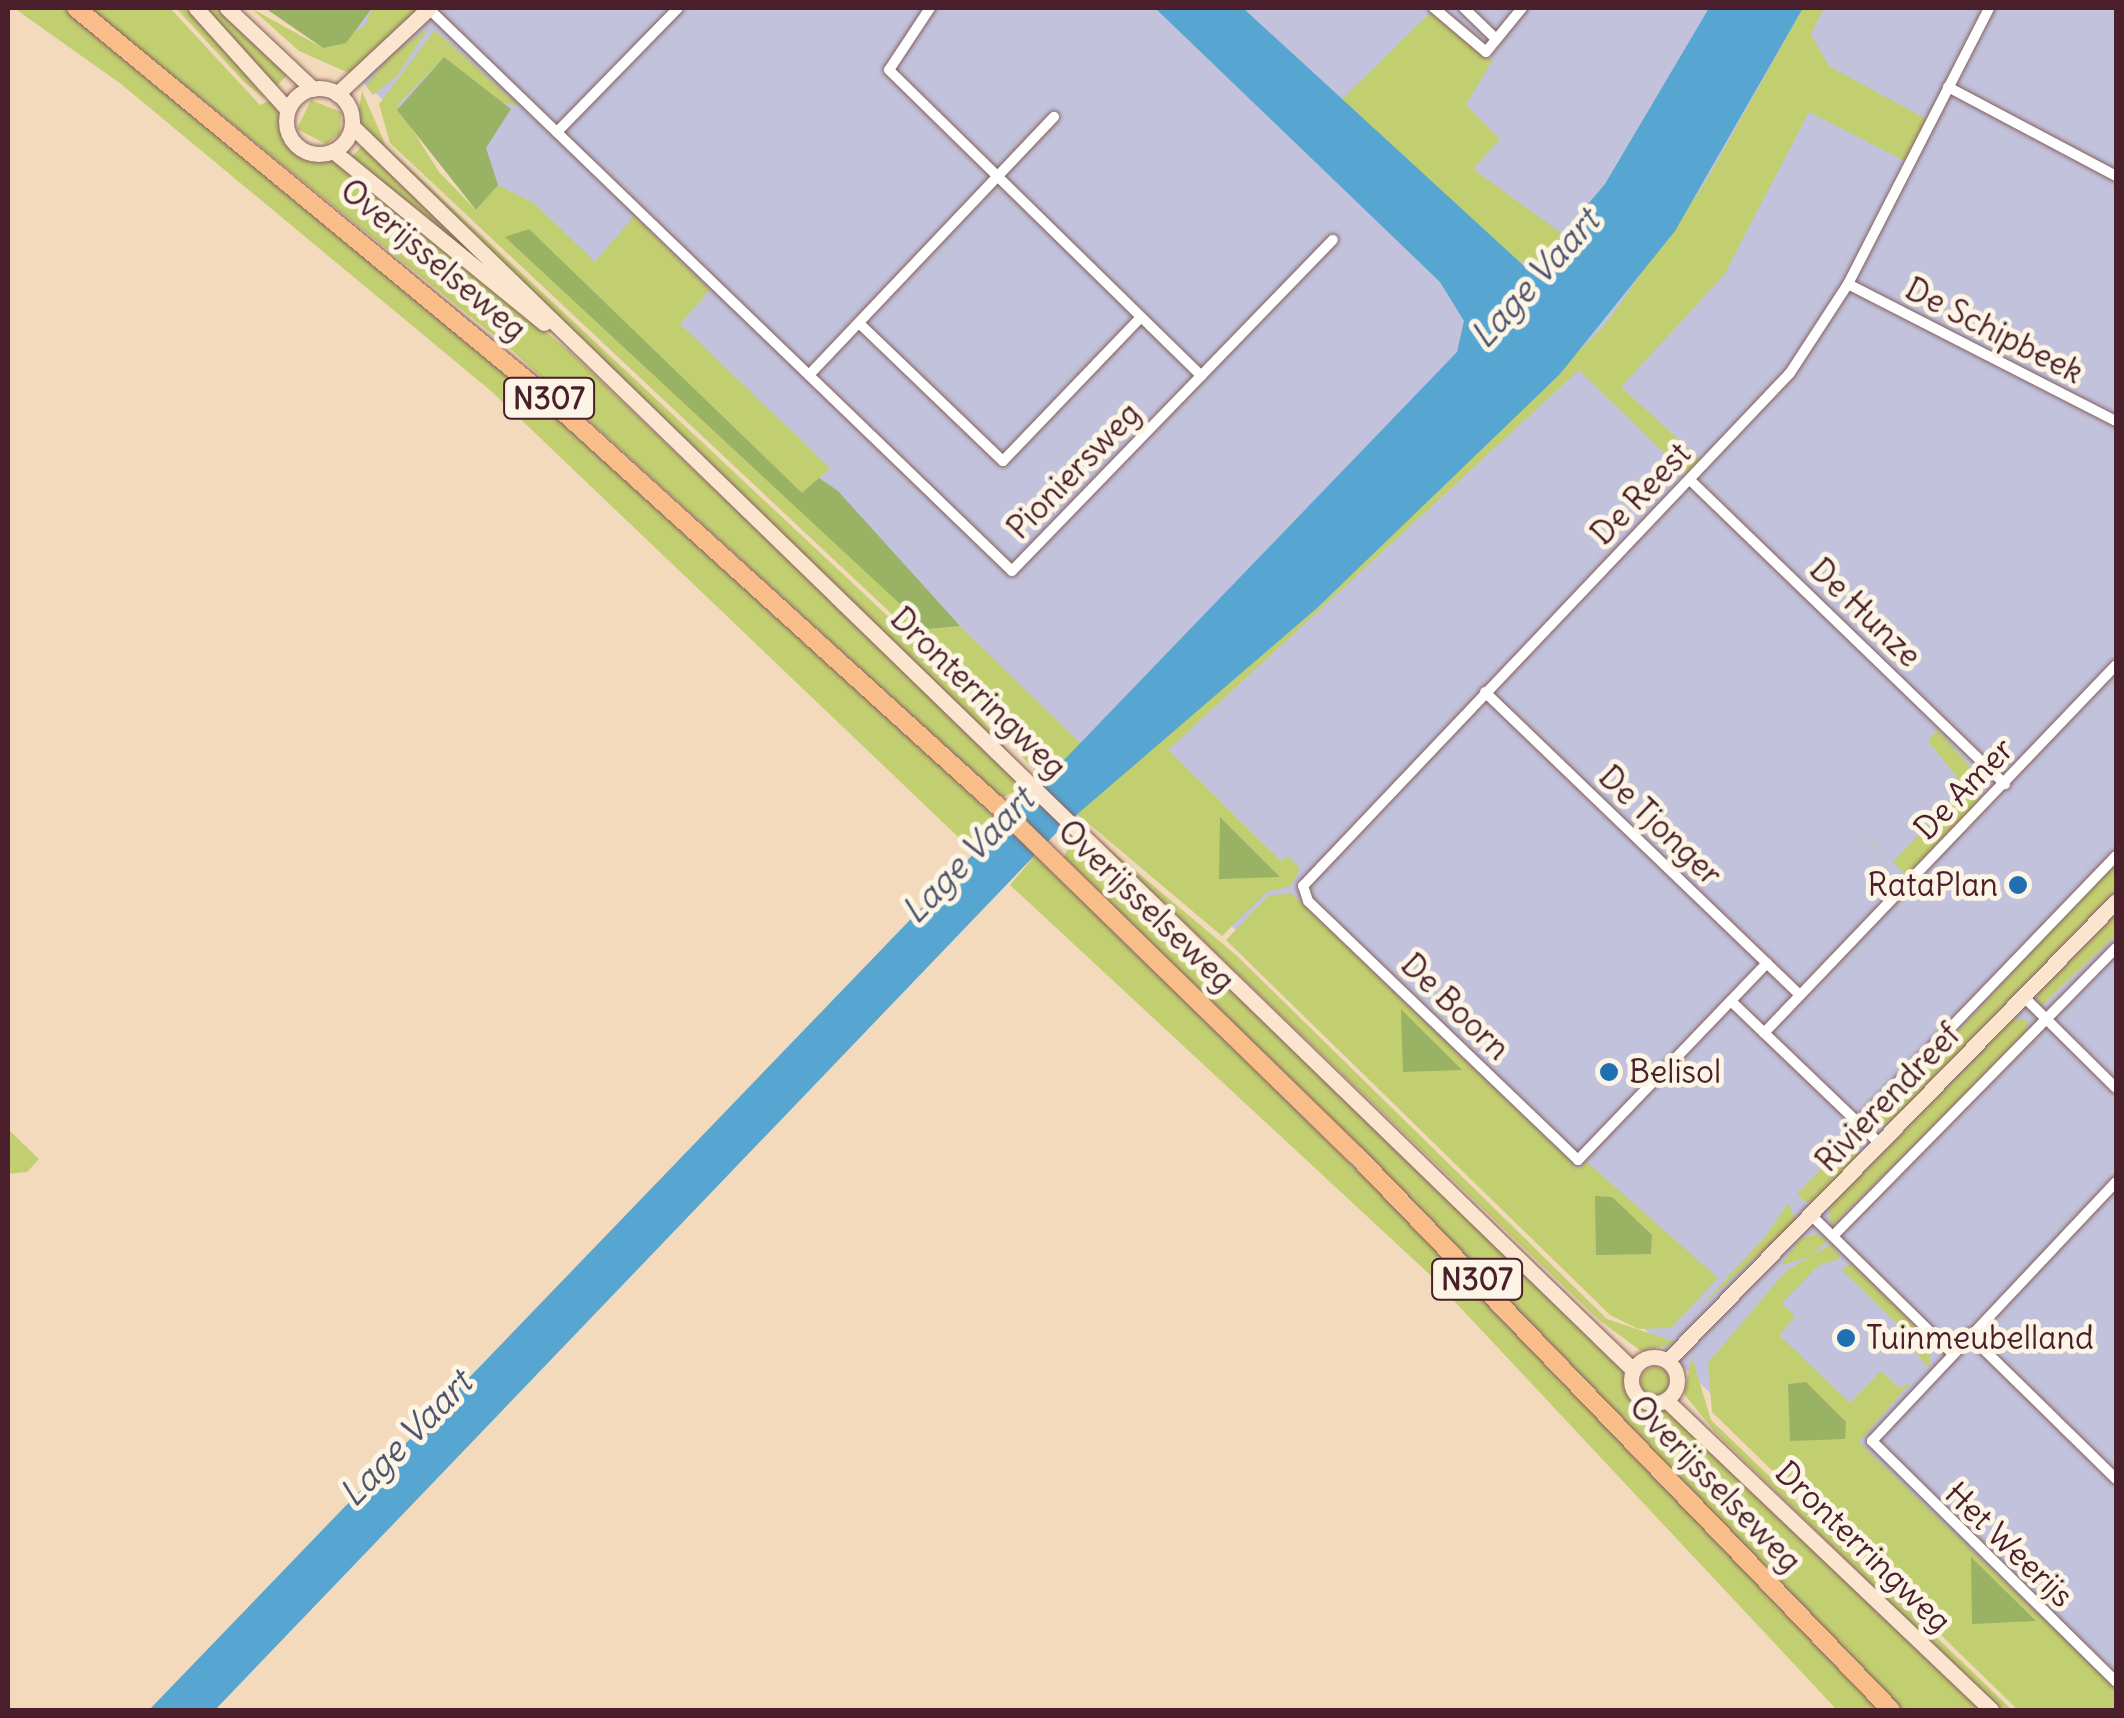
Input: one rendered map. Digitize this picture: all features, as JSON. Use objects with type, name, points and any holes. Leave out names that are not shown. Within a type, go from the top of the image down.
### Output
[{"type":"highway","name":"Overijsselseweg","points":[[76,8],[548,398],[1002,810],[1449,1250],[1891,1710]]},
{"type":"main road","points":[[196,8],[288,110],[297,145],[333,151],[352,126],[342,98]]},
{"type":"main road","points":[[227,8],[313,89],[342,98]]},
{"type":"main road","points":[[342,98],[428,8]]},
{"type":"main road","points":[[288,110],[313,89]]},
{"type":"main road","name":"Dronterringweg","points":[[352,126],[1637,1365],[1638,1397],[1670,1397],[1991,1710]]},
{"type":"main road","name":"Dronterringweg","points":[[333,151],[572,342]]},
{"type":"main road","name":"Rivierendreef","points":[[1671,1364],[2116,901]]},
{"type":"main road","points":[[1637,1365],[1671,1364],[1670,1397]]},
{"type":"street","name":"Pioniersweg","points":[[428,8],[1012,571],[1332,240]]},
{"type":"street","points":[[557,132],[678,8]]},
{"type":"street","points":[[930,8],[889,70],[1201,376]]},
{"type":"street","points":[[1434,8],[1486,52],[1522,8]]},
{"type":"street","points":[[1464,8],[1495,38]]},
{"type":"street","name":"De Reest","points":[[1304,886],[1790,374],[1848,284],[1989,8]]},
{"type":"street","points":[[1948,87],[2116,176]]},
{"type":"street","points":[[809,375],[1000,180],[1054,117]]},
{"type":"street","name":"De Schipbeek","points":[[1848,284],[2116,421]]},
{"type":"street","name":"Pioniersweg","points":[[860,324],[1003,461],[1141,318]]},
{"type":"street","name":"De Hunze","points":[[1690,480],[2005,784]]},
{"type":"street","name":"De Amer","points":[[1764,1032],[2116,666]]},
{"type":"street","name":"De Tjonger","points":[[1485,692],[1800,995]]},
{"type":"street","points":[[1858,1124],[2116,856]]},
{"type":"street","name":"De Boorn","points":[[1304,886],[1308,901],[1578,1160],[1731,1001]]},
{"type":"street","points":[[1834,1236],[2048,1022],[2116,948]]},
{"type":"street","points":[[1766,963],[1731,1001],[1881,1146]]},
{"type":"street","points":[[2024,998],[2116,1088]]},
{"type":"street","points":[[1812,1216],[1950,1352],[2116,1182]]},
{"type":"street","points":[[1968,1334],[2116,1478]]},
{"type":"street","name":"Het Weerijs","points":[[1950,1352],[1872,1441],[2116,1682]]},
{"type":"shaded area","points":[[278,8],[2116,8],[2116,1710],[2035,1710],[402,116]]},
{"type":"green space","points":[[14,8],[64,8],[95,30],[472,341],[1009,823],[975,853],[491,391],[121,84]]},
{"type":"green space","points":[[89,8],[170,8],[260,105],[272,99],[294,149],[336,161],[568,350],[1026,786],[1002,798],[513,351]]},
{"type":"green space","points":[[176,8],[193,8],[265,99],[245,83]]},
{"type":"green space","points":[[203,8],[222,8],[290,72],[274,89]]},
{"type":"green space","points":[[251,8],[323,48],[365,26],[372,8],[420,8],[351,74],[299,51]]},
{"type":"green space","points":[[265,8],[372,8],[346,43],[323,48]]},
{"type":"green space","points":[[1435,8],[1492,61],[1466,105],[1500,139],[1473,169],[1564,235],[1532,265],[1504,256],[1340,101]]},
{"type":"green space","points":[[1803,8],[1824,8],[1811,34],[1829,66],[1926,119],[1905,161],[1809,112],[1724,275],[1621,387],[1700,459],[1686,474],[1579,370],[1168,750],[1281,861],[1288,856],[1300,868],[1291,886],[1267,892],[1222,936],[1076,813],[1316,609],[1605,325],[1705,183]]},
{"type":"green space","points":[[429,27],[397,76],[373,95],[366,86],[389,57]]},
{"type":"green space","points":[[435,30],[518,105],[500,103],[444,57],[397,105],[439,172],[476,210],[498,185],[534,203],[595,262],[634,216],[710,290],[680,324],[830,468],[802,494],[529,229],[927,629],[960,626],[1081,744],[1046,784],[929,649],[390,143],[379,104]]},
{"type":"green space","points":[[444,57],[511,109],[486,148],[498,185],[476,210],[397,110]]},
{"type":"green space","points":[[362,91],[386,146],[925,651],[1020,765],[357,122]]},
{"type":"green space","points":[[311,100],[341,112],[340,134],[326,144],[297,129]]},
{"type":"green space","points":[[364,144],[530,304],[349,160]]},
{"type":"green space","points":[[529,229],[802,493],[819,478],[838,491],[960,626],[927,629],[505,237]]},
{"type":"green space","points":[[1937,729],[1980,778],[1980,799],[1907,876],[1820,792],[1893,862],[1964,786],[1928,741]]},
{"type":"green space","points":[[1220,817],[1280,877],[1219,879]]},
{"type":"green space","points":[[1075,833],[1626,1373],[1633,1399],[1671,1413],[1984,1710],[1901,1710],[1393,1182],[1064,857]]},
{"type":"green space","points":[[1094,836],[1236,955],[1607,1319],[1678,1343],[1641,1351],[1599,1320]]},
{"type":"green space","points":[[1037,853],[1495,1307],[1881,1710],[1837,1710],[1427,1272],[1010,885]]},
{"type":"green space","points":[[2116,861],[2116,890],[1892,1122],[1870,1126]]},
{"type":"green space","points":[[1291,893],[1578,1169],[1587,1162],[1718,1278],[1671,1328],[1638,1329],[1610,1315],[1226,940],[1268,896]]},
{"type":"green space","points":[[2116,908],[2116,935],[2040,1007],[2036,992]]},
{"type":"green space","points":[[1401,1009],[1462,1070],[1403,1072]]},
{"type":"green space","points":[[2013,1019],[2028,1020],[2027,1032],[1831,1227],[1829,1208]]},
{"type":"green space","points":[[8,1129],[39,1159],[27,1172],[8,1174]]},
{"type":"green space","points":[[1856,1133],[1858,1160],[1813,1203],[1804,1201],[1797,1194]]},
{"type":"green space","points":[[1595,1196],[1612,1197],[1652,1235],[1651,1254],[1596,1255]]},
{"type":"green space","points":[[1788,1203],[1796,1221],[1700,1307],[1764,1238]]},
{"type":"green space","points":[[1816,1234],[1827,1240],[1810,1257],[1781,1265],[1800,1239]]},
{"type":"green space","points":[[1831,1244],[1841,1258],[1818,1266],[1782,1303],[1795,1317],[1779,1335],[1850,1403],[1881,1371],[1899,1388],[1911,1382],[1859,1442],[2116,1689],[2116,1710],[2018,1710],[1712,1412],[1708,1363],[1785,1272]]},
{"type":"green space","points":[[1851,1264],[1932,1342],[1929,1368],[1904,1340],[1909,1335],[1841,1269]]},
{"type":"green space","points":[[1692,1357],[1711,1420],[2012,1710],[2000,1710],[1715,1432],[1684,1394]]},
{"type":"green space","points":[[1655,1367],[1665,1371],[1669,1381],[1665,1391],[1655,1395],[1645,1391],[1641,1381],[1645,1371]]},
{"type":"green space","points":[[1806,1382],[1846,1422],[1845,1439],[1790,1441],[1788,1384]]},
{"type":"green space","points":[[1971,1557],[2036,1621],[1972,1624]]},
{"type":"water","name":"Lage Vaart","points":[[1155,8],[1243,8],[1524,266],[1539,262],[1605,184],[1709,8],[1803,8],[1675,231],[1560,374],[1316,609],[1060,829],[215,1710],[149,1710],[1457,352],[1464,321],[1440,282]]},
{"type":"place","name":"RataPlan","points":[[2018,885]]},
{"type":"place","name":"Belisol","points":[[1609,1072]]},
{"type":"place","name":"Tuinmeubelland","points":[[1846,1338]]}]
